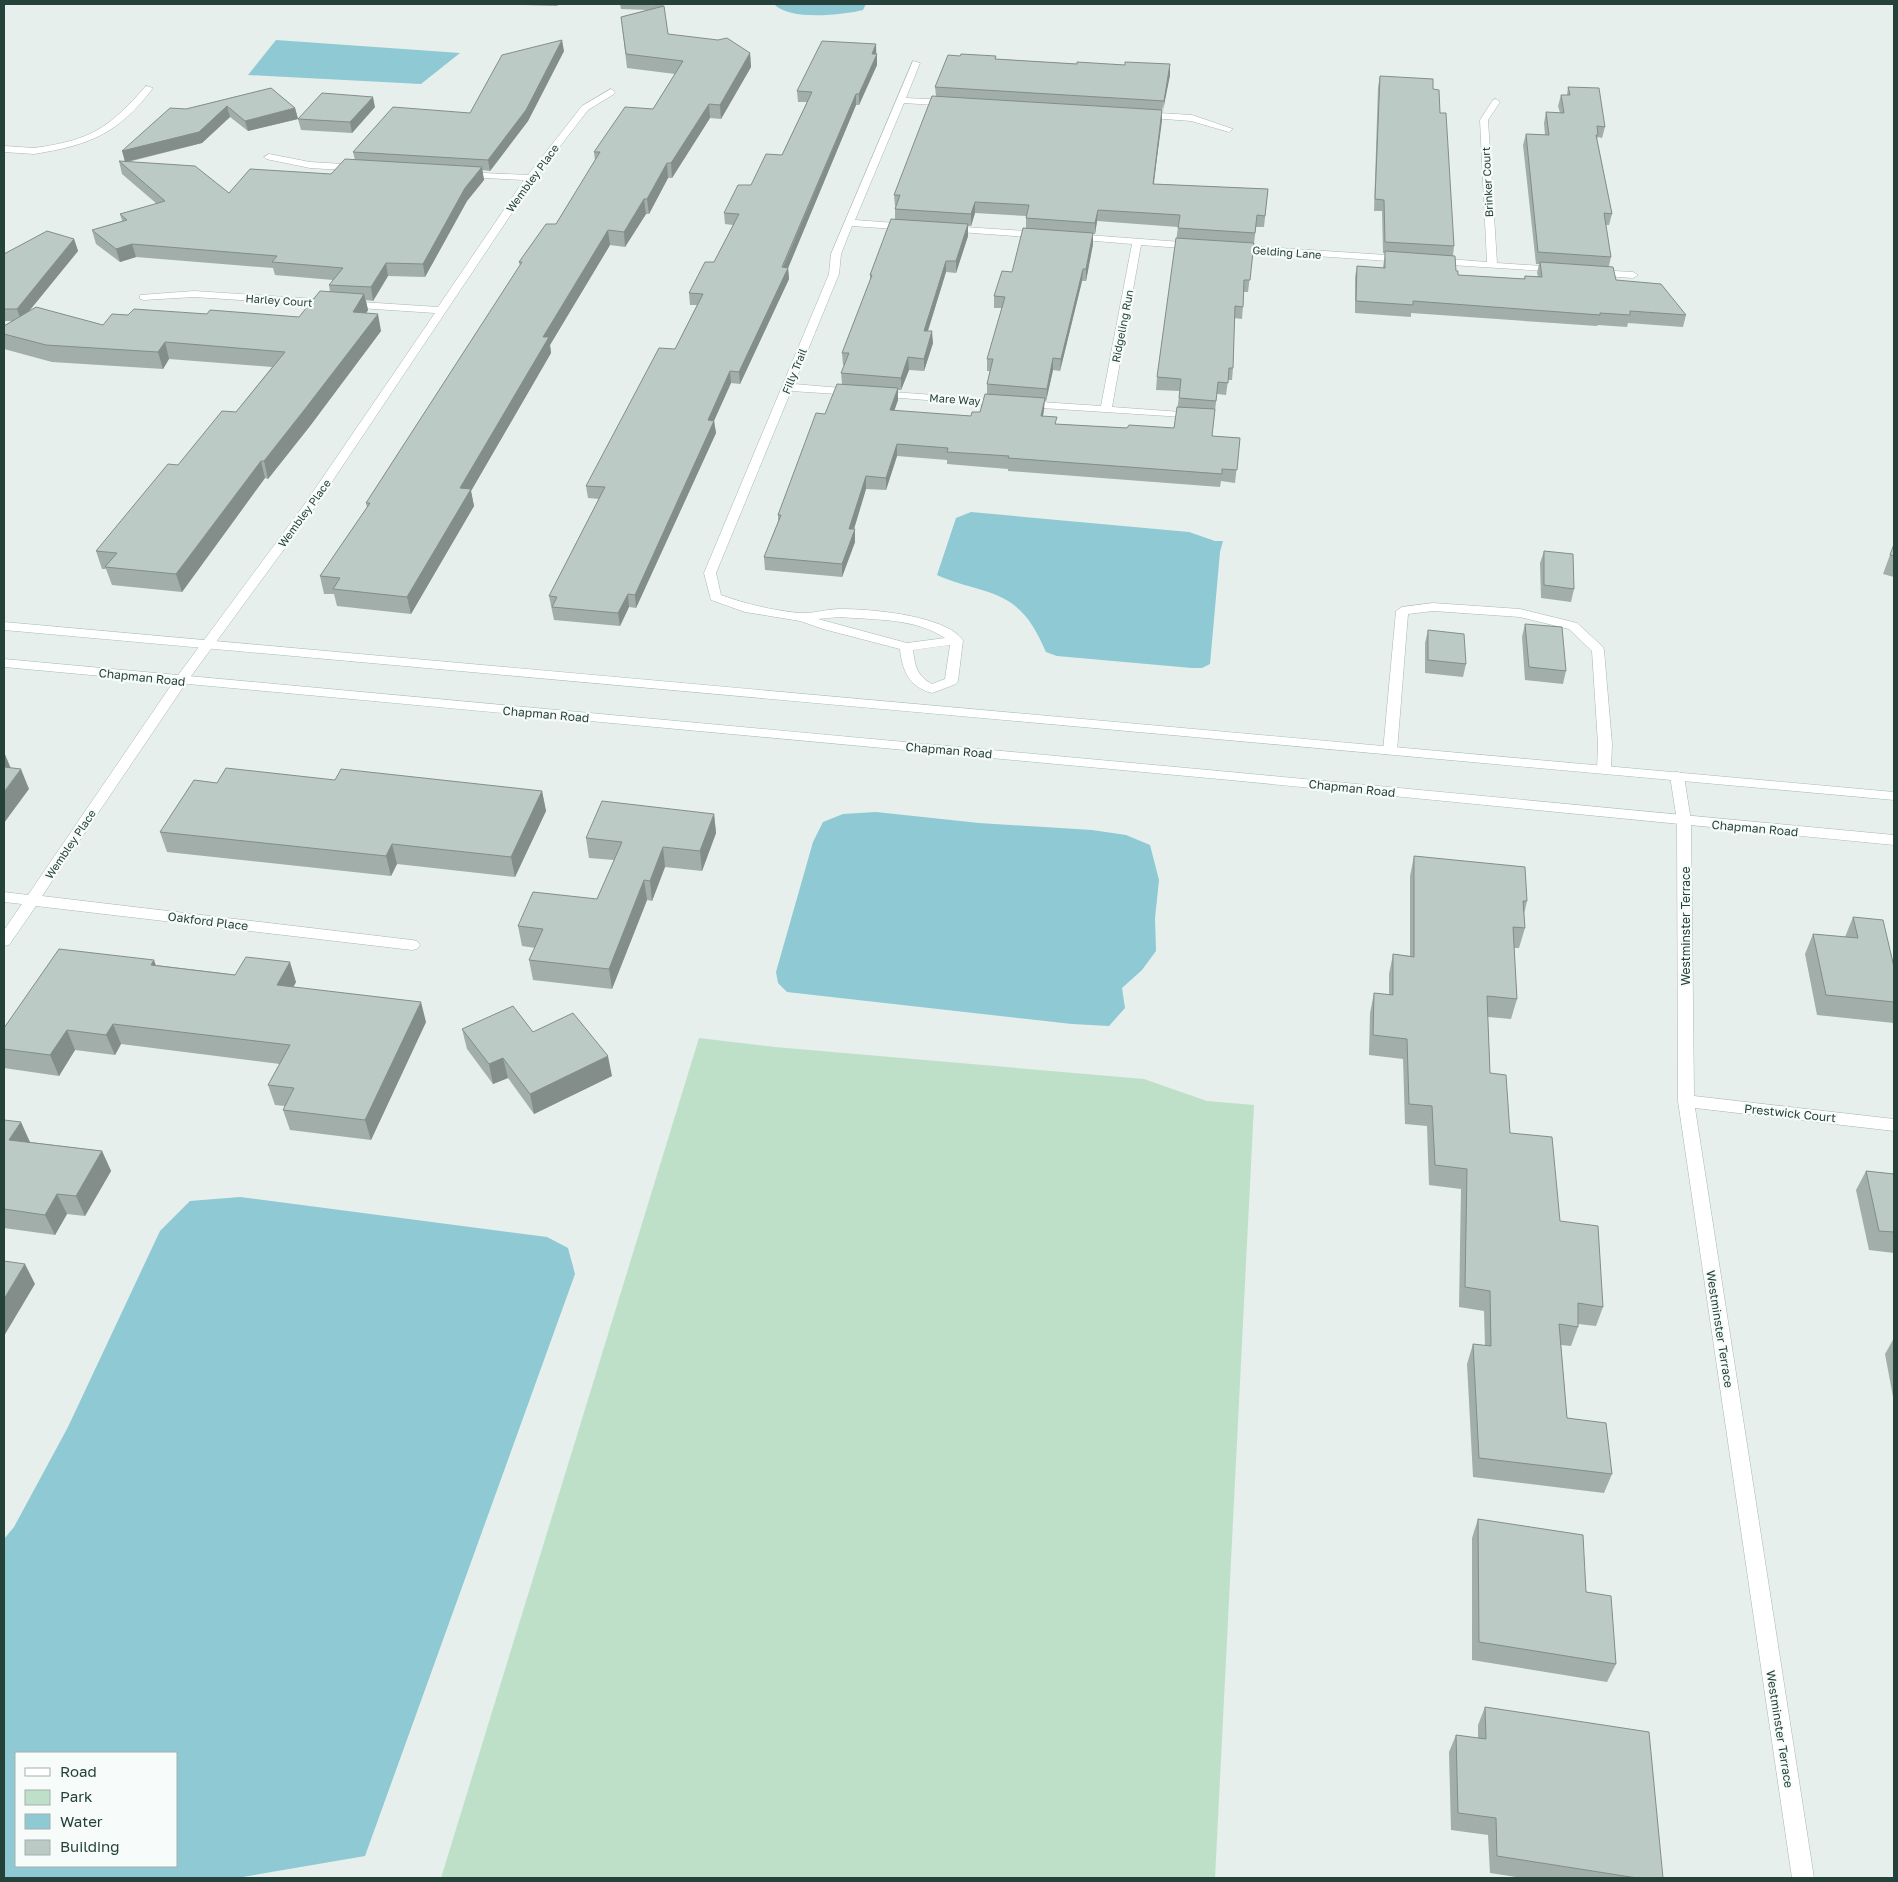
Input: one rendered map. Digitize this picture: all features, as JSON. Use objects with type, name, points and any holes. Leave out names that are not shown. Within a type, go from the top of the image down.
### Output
[{"type":"street","name":"Filly Trail","points":[[801,617],[749,609],[715,598],[710,573],[834,274],[836,254],[916,62]]},
{"type":"street","points":[[4,149],[34,151],[71,146],[96,137],[117,122],[149,88]]},
{"type":"street","name":"Wembley Place","points":[[4,942],[181,681],[309,507],[530,178],[585,108],[611,92]]},
{"type":"street","points":[[901,100],[959,104]]},
{"type":"street","name":"Brinker Court","points":[[1492,265],[1484,120],[1496,102]]},
{"type":"street","points":[[1134,115],[1192,118],[1230,129]]},
{"type":"street","points":[[268,157],[310,165],[368,168]]},
{"type":"street","points":[[454,173],[530,178]]},
{"type":"street","points":[[850,223],[919,227]]},
{"type":"street","points":[[939,228],[1048,236]]},
{"type":"street","points":[[1068,237],[1206,246]]},
{"type":"street","name":"Ridgeling Run","points":[[1106,410],[1137,242]]},
{"type":"street","name":"Gelding Lane","points":[[1226,248],[1567,271]]},
{"type":"street","points":[[1586,272],[1633,276]]},
{"type":"street","name":"Harley Court","points":[[144,297],[194,294],[443,310]]},
{"type":"street","name":"Mare Way","points":[[788,387],[1203,417]]},
{"type":"street","points":[[1390,751],[1402,611],[1433,607],[1520,613],[1573,626],[1598,650],[1605,744],[1604,770]]},
{"type":"street","points":[[801,617],[840,613],[914,620],[936,626],[957,640]]},
{"type":"street","points":[[801,617],[822,626],[883,639],[906,647],[957,640]]},
{"type":"street","points":[[4,626],[1894,796]]},
{"type":"street","points":[[906,647],[908,665],[915,681],[932,689],[951,681],[957,640]]},
{"type":"street","name":"Chapman Road","points":[[4,663],[181,681],[1230,776],[1894,840]]},
{"type":"street","points":[[928,710],[932,689]]},
{"type":"street","name":"Westminster Terrace","points":[[1677,776],[1684,821],[1686,1102],[1803,1878]]},
{"type":"street","name":"Oakford Place","points":[[4,897],[412,945]]},
{"type":"street","name":"Prestwick Court","points":[[1686,1102],[1894,1125]]},
{"type":"green space","points":[[699,1038],[775,1047],[1144,1079],[1207,1101],[1254,1105],[1215,1878],[441,1878]]},
{"type":"water","points":[[774,4],[866,4],[863,10],[842,14],[803,15],[791,13]]},
{"type":"water","points":[[276,40],[460,53],[421,84],[248,75]]},
{"type":"water","points":[[971,512],[1189,532],[1215,541],[1223,541],[1220,552],[1210,664],[1202,668],[1192,668],[1057,656],[1046,652],[1029,620],[1015,605],[995,594],[937,575],[956,518]]},
{"type":"water","points":[[876,812],[979,823],[1092,830],[1126,835],[1150,845],[1159,880],[1155,918],[1156,951],[1142,970],[1122,988],[1125,1008],[1109,1026],[1072,1024],[787,992],[778,983],[776,972],[813,842],[823,822],[843,814]]},
{"type":"water","points":[[240,1197],[547,1237],[568,1248],[575,1274],[365,1856],[237,1878],[4,1878],[4,1539],[14,1527],[68,1427],[160,1231],[190,1201]]},
{"type":"building","points":[[664,6],[668,34],[718,40],[727,38],[750,53],[720,105],[709,104],[671,163],[667,163],[647,199],[644,199],[624,232],[608,230],[543,337],[549,337],[460,488],[471,489],[407,597],[333,589],[340,578],[320,576],[370,503],[366,503],[522,262],[519,262],[546,224],[556,224],[600,152],[594,152],[625,107],[653,109],[683,61],[626,54],[621,17]]},
{"type":"building","points":[[562,40],[526,110],[488,160],[353,152],[393,107],[470,113],[502,55]]},
{"type":"building","points":[[822,41],[876,44],[872,54],[877,54],[859,94],[856,94],[782,267],[788,268],[739,372],[730,371],[708,420],[714,421],[635,595],[628,594],[618,613],[552,607],[557,597],[549,596],[605,487],[586,486],[659,348],[675,349],[703,294],[689,293],[705,262],[714,262],[739,214],[724,213],[738,185],[751,185],[766,154],[782,155],[812,92],[797,91]]},
{"type":"building","points":[[961,54],[996,56],[995,59],[1077,64],[1077,62],[1125,65],[1125,62],[1170,64],[1164,101],[935,87],[948,55],[960,56]]},
{"type":"building","points":[[1380,76],[1433,79],[1433,89],[1439,90],[1440,113],[1446,113],[1454,246],[1385,242],[1384,200],[1375,199]]},
{"type":"building","points":[[1568,87],[1599,88],[1605,127],[1597,126],[1598,135],[1596,135],[1612,214],[1604,213],[1611,257],[1538,252],[1526,134],[1549,135],[1546,112],[1564,113],[1561,95],[1570,95]]},
{"type":"building","points":[[271,88],[295,108],[245,121],[227,106],[199,132],[122,151],[170,108],[186,109]]},
{"type":"building","points":[[322,93],[373,97],[350,122],[298,119]]},
{"type":"building","points":[[932,96],[1162,110],[1153,184],[1268,189],[1265,216],[1257,215],[1255,233],[1178,228],[1180,215],[1098,210],[1095,223],[1026,218],[1029,205],[975,202],[971,214],[895,209],[900,195],[894,195]]},
{"type":"building","points":[[345,159],[482,167],[465,188],[423,264],[386,263],[371,287],[329,285],[343,268],[272,262],[277,256],[132,244],[116,249],[92,230],[127,220],[120,214],[165,201],[119,161],[195,166],[229,193],[250,169],[331,174]]},
{"type":"building","points":[[891,219],[968,224],[956,261],[946,261],[924,331],[932,331],[924,359],[908,357],[901,378],[841,373],[849,353],[842,353]]},
{"type":"building","points":[[1023,228],[1093,233],[1086,269],[1083,269],[1061,359],[1053,358],[1047,389],[987,384],[993,359],[987,359],[1005,297],[994,296],[1002,271],[1012,272]]},
{"type":"building","points":[[47,231],[74,239],[17,309],[4,309],[4,254]]},
{"type":"building","points":[[1176,238],[1254,243],[1250,280],[1244,280],[1243,307],[1235,306],[1233,368],[1229,368],[1228,383],[1218,382],[1216,401],[1179,398],[1181,379],[1157,377]]},
{"type":"building","points":[[1385,251],[1455,256],[1458,275],[1525,279],[1525,276],[1542,277],[1540,262],[1613,267],[1616,280],[1661,284],[1686,315],[1630,311],[1630,315],[1600,313],[1600,315],[1413,301],[1413,305],[1356,301],[1357,266],[1385,268]]},
{"type":"building","points":[[320,291],[364,294],[353,312],[378,314],[264,461],[261,461],[176,574],[105,567],[117,553],[96,551],[168,464],[178,465],[222,411],[236,412],[285,352],[165,342],[158,352],[46,345],[4,334],[4,326],[36,307],[103,325],[112,314],[128,315],[134,309],[207,314],[210,310],[299,317]]},
{"type":"building","points":[[837,384],[898,388],[890,410],[971,416],[972,412],[980,412],[985,394],[1045,398],[1041,416],[1057,417],[1055,424],[1127,428],[1129,425],[1174,428],[1177,407],[1215,409],[1212,436],[1240,438],[1237,470],[1222,469],[1222,474],[1008,458],[1009,456],[947,452],[948,448],[897,444],[886,478],[866,476],[849,529],[855,529],[842,564],[764,557],[781,515],[778,515],[816,413],[825,414]]},
{"type":"building","points":[[1894,544],[1894,556],[1890,555]]},
{"type":"building","points":[[1544,551],[1573,554],[1574,589],[1544,585]]},
{"type":"building","points":[[1525,624],[1562,627],[1566,671],[1529,667]]},
{"type":"building","points":[[1428,630],[1464,634],[1466,664],[1428,660]]},
{"type":"building","points":[[4,767],[21,769],[4,792]]},
{"type":"building","points":[[226,768],[335,780],[341,769],[542,791],[511,857],[392,844],[386,856],[160,832],[194,780],[217,783]]},
{"type":"building","points":[[602,801],[714,814],[700,851],[663,847],[650,881],[644,880],[609,969],[529,960],[543,929],[518,926],[533,892],[597,899],[622,842],[586,838]]},
{"type":"building","points":[[1414,856],[1525,867],[1527,901],[1523,901],[1525,928],[1513,927],[1517,999],[1487,996],[1490,1073],[1506,1075],[1510,1133],[1552,1137],[1560,1221],[1598,1226],[1603,1307],[1578,1303],[1578,1327],[1559,1324],[1567,1418],[1606,1423],[1612,1474],[1479,1458],[1473,1344],[1491,1346],[1490,1291],[1465,1287],[1467,1169],[1435,1165],[1432,1106],[1409,1104],[1407,1039],[1373,1035],[1374,993],[1393,995],[1393,954],[1414,957]]},
{"type":"building","points":[[1853,917],[1883,920],[1894,967],[1894,1002],[1826,995],[1813,934],[1858,938]]},
{"type":"building","points":[[59,949],[154,960],[151,965],[235,975],[246,957],[290,962],[277,985],[421,1002],[365,1120],[283,1110],[294,1088],[268,1085],[290,1045],[113,1024],[106,1035],[67,1030],[50,1055],[4,1049],[4,1028]]},
{"type":"building","points":[[513,1006],[533,1032],[573,1013],[608,1056],[530,1094],[503,1058],[489,1064],[462,1029]]},
{"type":"building","points":[[4,1120],[21,1122],[9,1140],[102,1151],[76,1196],[57,1194],[45,1215],[4,1209]]},
{"type":"building","points":[[1866,1171],[1894,1174],[1894,1232],[1879,1231]]},
{"type":"building","points":[[4,1261],[25,1264],[4,1299]]},
{"type":"building","points":[[1478,1519],[1583,1535],[1586,1592],[1611,1596],[1616,1664],[1479,1642]]},
{"type":"building","points":[[1485,1707],[1649,1732],[1663,1878],[1637,1878],[1497,1856],[1496,1818],[1458,1813],[1456,1735],[1486,1739]]}]
